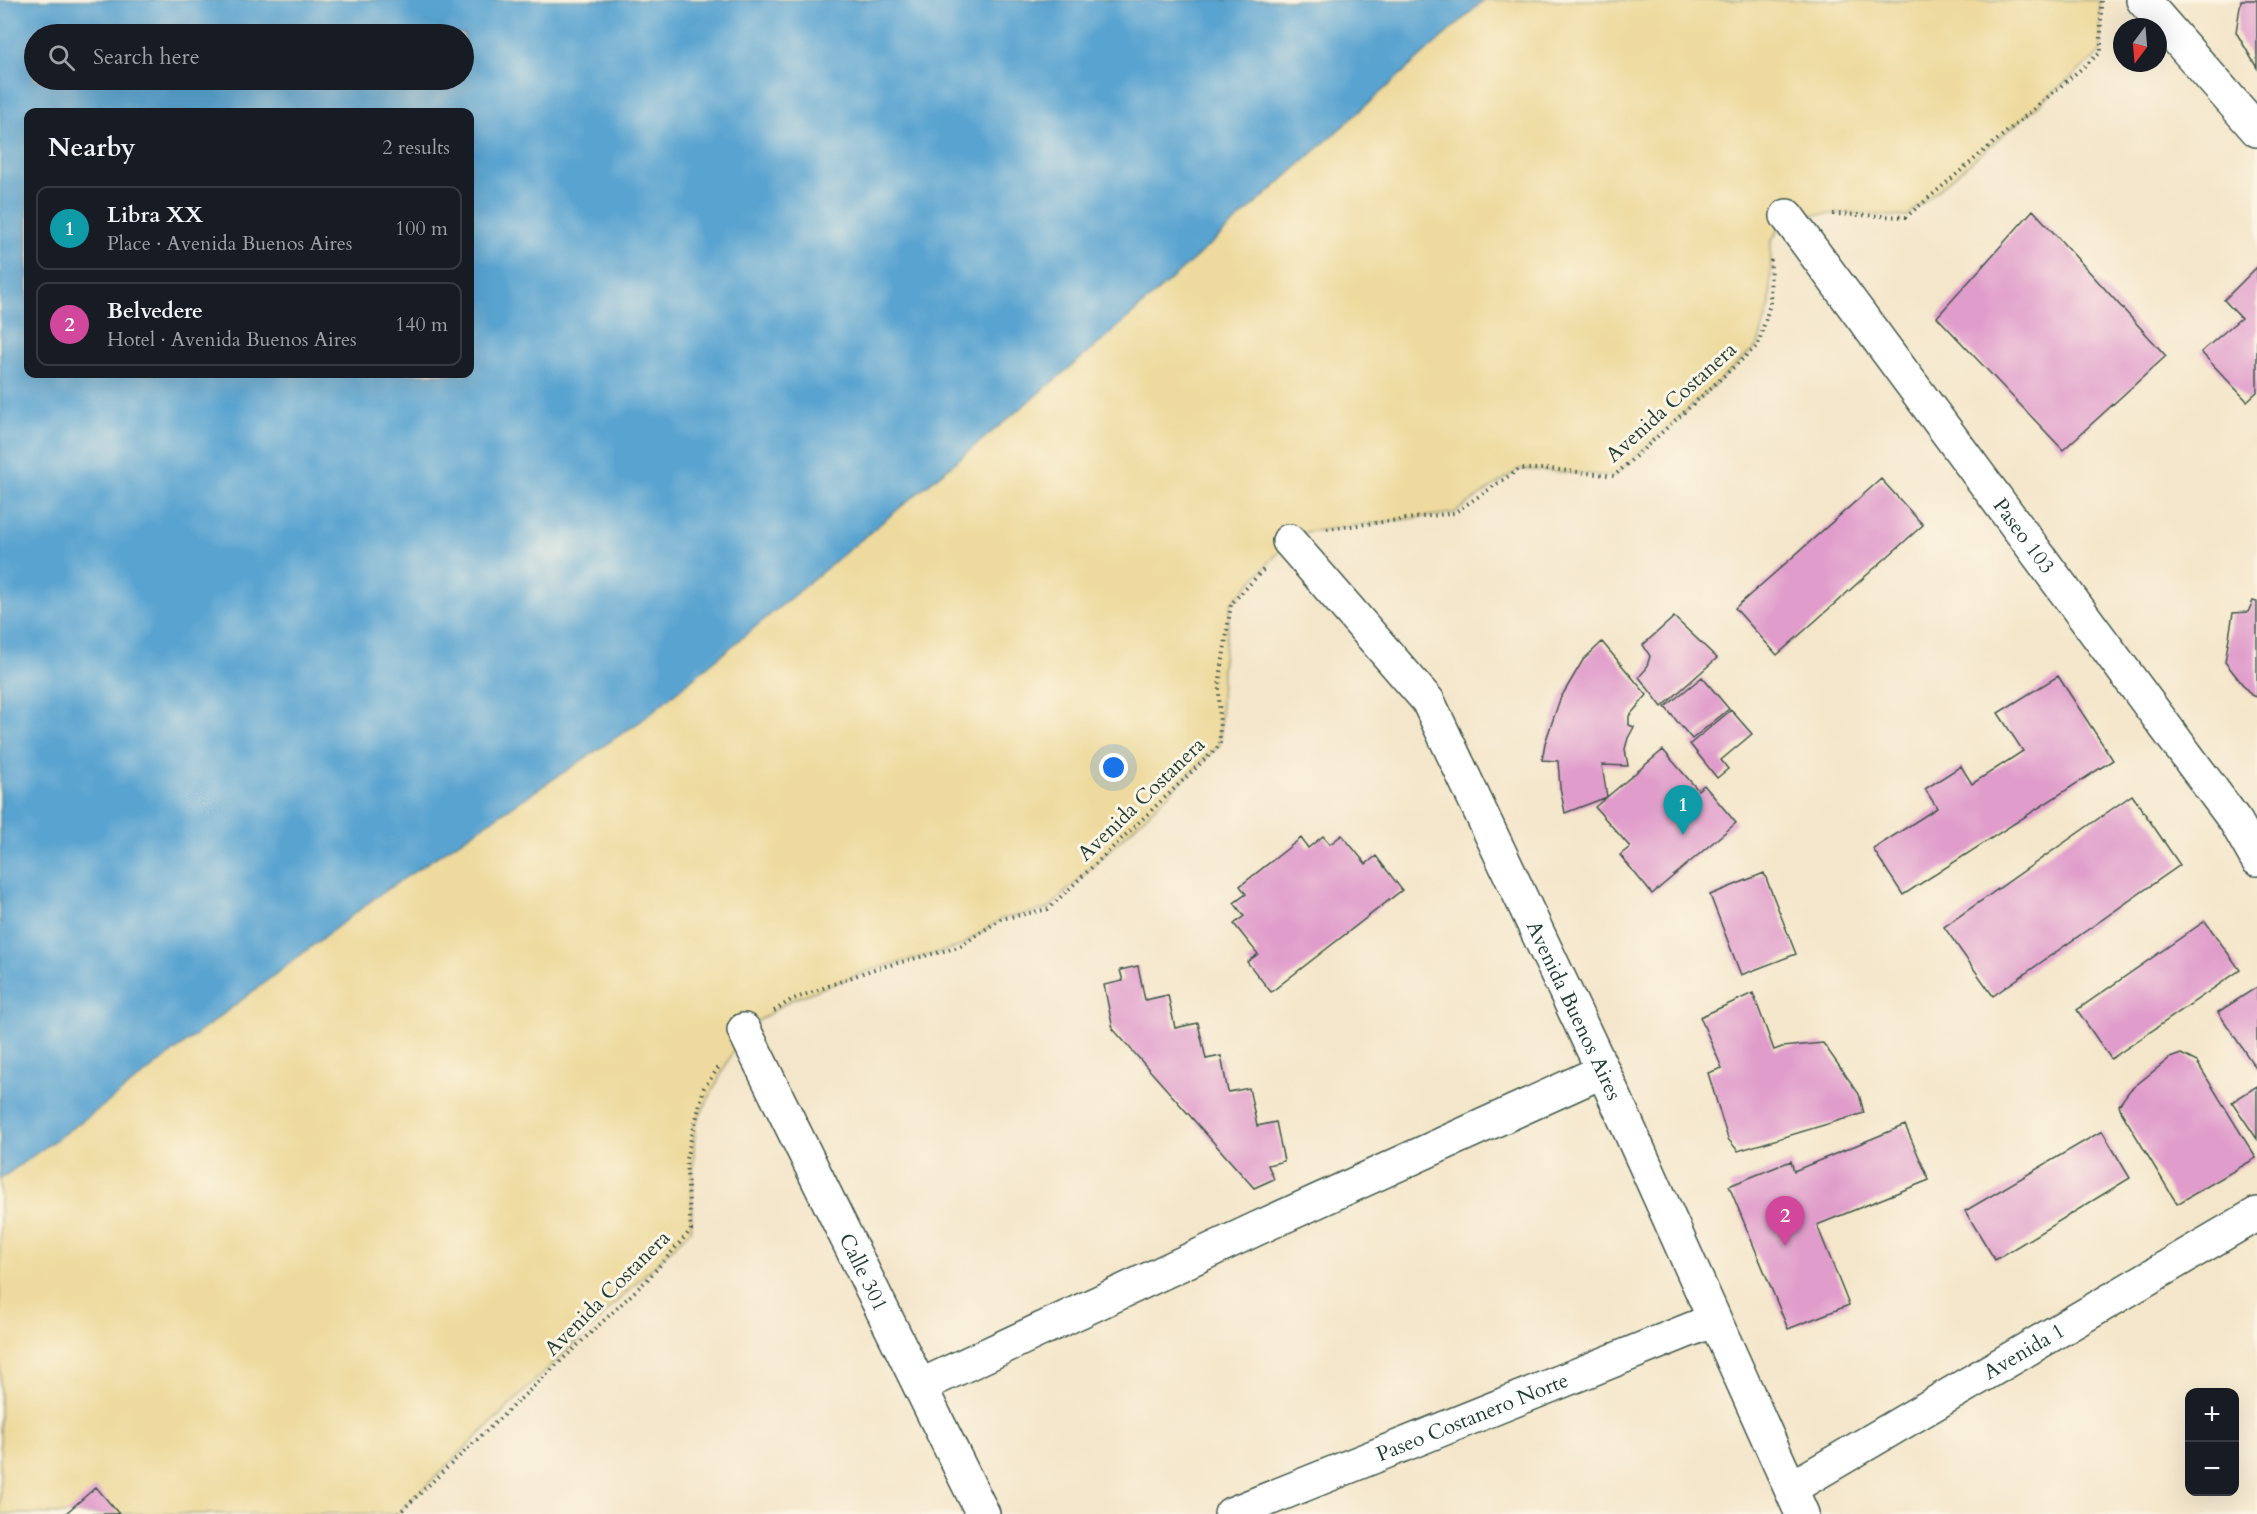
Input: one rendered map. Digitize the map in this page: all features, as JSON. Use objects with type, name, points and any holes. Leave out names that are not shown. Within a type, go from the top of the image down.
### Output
[{"type":"street","points":[[2143,0],[2257,130]]},
{"type":"street","name":"Paseo 103","points":[[1787,216],[2246,815],[2257,859]]},
{"type":"street","name":"Avenida Buenos Aires","points":[[1289,541],[1428,701],[1603,1071],[1797,1501]]},
{"type":"street","name":"Calle 301","points":[[744,1030],[983,1514]]},
{"type":"street","points":[[920,1386],[1256,1229],[1603,1071]]},
{"type":"street","name":"Avenida 1","points":[[1797,1501],[2257,1214]]},
{"type":"street","name":"Paseo Costanero Norte","points":[[1231,1514],[1714,1320]]},
{"type":"path","points":[[1787,216],[1849,213],[1906,218],[2100,52],[2101,0]]},
{"type":"path","name":"Avenida Costanera","points":[[398,1514],[648,1279],[691,1230],[686,1159],[704,1088],[744,1030],[791,1000],[871,970],[959,947],[1001,919],[1048,909],[1221,745],[1219,686],[1231,604],[1289,541],[1306,532],[1454,513],[1519,469],[1551,469],[1614,476],[1758,345],[1770,304],[1772,242],[1787,216]]},
{"type":"sand","points":[[1484,0],[2100,0],[2101,52],[1906,217],[1849,213],[1787,216],[1771,242],[1770,304],[1758,345],[1614,476],[1519,469],[1454,513],[1306,532],[1289,541],[1231,604],[1222,667],[1220,745],[1048,909],[1001,919],[959,947],[871,970],[791,1000],[744,1030],[695,1125],[691,1230],[397,1514],[0,1514],[0,1179],[103,1106],[380,894],[641,721],[1102,341]]},
{"type":"water","points":[[0,0],[1484,0],[1102,341],[641,721],[380,894],[103,1106],[0,1179]]},
{"type":"building","points":[[2241,0],[2257,0],[2257,68],[2236,32]]},
{"type":"building","points":[[2033,210],[2166,356],[2063,450],[1937,317]]},
{"type":"building","points":[[2257,267],[2257,392],[2247,401],[2201,352],[2241,318],[2224,300]]},
{"type":"building","points":[[1881,479],[1923,525],[1777,655],[1735,608]]},
{"type":"building","points":[[2253,601],[2257,602],[2257,697],[2251,695],[2225,662],[2233,613],[2248,612]]},
{"type":"building","points":[[1674,617],[1717,658],[1662,707],[1639,677],[1646,669],[1650,656],[1643,645]]},
{"type":"building","points":[[1602,642],[1647,695],[1629,716],[1629,725],[1634,727],[1625,749],[1628,766],[1602,765],[1607,797],[1565,813],[1558,761],[1542,760],[1545,743],[1560,699],[1583,660]]},
{"type":"building","points":[[2058,676],[2113,760],[1903,895],[1873,849],[1937,808],[1925,789],[1961,766],[1972,784],[2023,751],[1998,713]]},
{"type":"building","points":[[1702,677],[1729,709],[1692,739],[1665,707]]},
{"type":"building","points":[[1731,710],[1752,734],[1721,760],[1728,769],[1717,778],[1690,744]]},
{"type":"building","points":[[1663,750],[1698,790],[1704,785],[1736,823],[1652,894],[1620,855],[1630,847],[1595,807]]},
{"type":"building","points":[[2132,795],[2180,865],[1993,996],[1944,927]]},
{"type":"building","points":[[1342,835],[1366,864],[1376,856],[1402,890],[1271,992],[1247,962],[1258,954],[1234,924],[1244,916],[1234,903],[1246,894],[1240,886],[1301,838],[1308,848],[1323,836],[1330,844]]},
{"type":"building","points":[[1764,873],[1796,954],[1741,975],[1710,895]]},
{"type":"building","points":[[2205,921],[2240,970],[2111,1059],[2077,1010]]},
{"type":"building","points":[[1138,966],[1145,1000],[1168,995],[1175,1028],[1198,1023],[1206,1059],[1221,1056],[1228,1092],[1249,1088],[1257,1126],[1276,1122],[1284,1161],[1268,1165],[1274,1179],[1254,1188],[1113,1029],[1104,985],[1123,981],[1120,970]]},
{"type":"building","points":[[2257,987],[2257,1070],[2218,1012]]},
{"type":"building","points":[[1753,993],[1774,1050],[1782,1047],[1823,1043],[1859,1094],[1864,1113],[1738,1151],[1728,1139],[1708,1073],[1722,1068],[1700,1017]]},
{"type":"building","points":[[2181,1054],[2197,1062],[2256,1158],[2177,1204],[2119,1105],[2130,1090],[2170,1058]]},
{"type":"building","points":[[2257,1086],[2257,1139],[2232,1102]]},
{"type":"building","points":[[1905,1125],[1929,1180],[1817,1225],[1849,1305],[1788,1329],[1729,1186],[1791,1161],[1794,1171]]},
{"type":"building","points":[[2102,1131],[2130,1178],[1995,1260],[1965,1211]]},
{"type":"building","points":[[96,1487],[119,1514],[65,1514]]},
{"type":"place","name":"Libra XX","points":[[1683,835]]},
{"type":"place","name":"Belvedere","points":[[1785,1246]]}]
